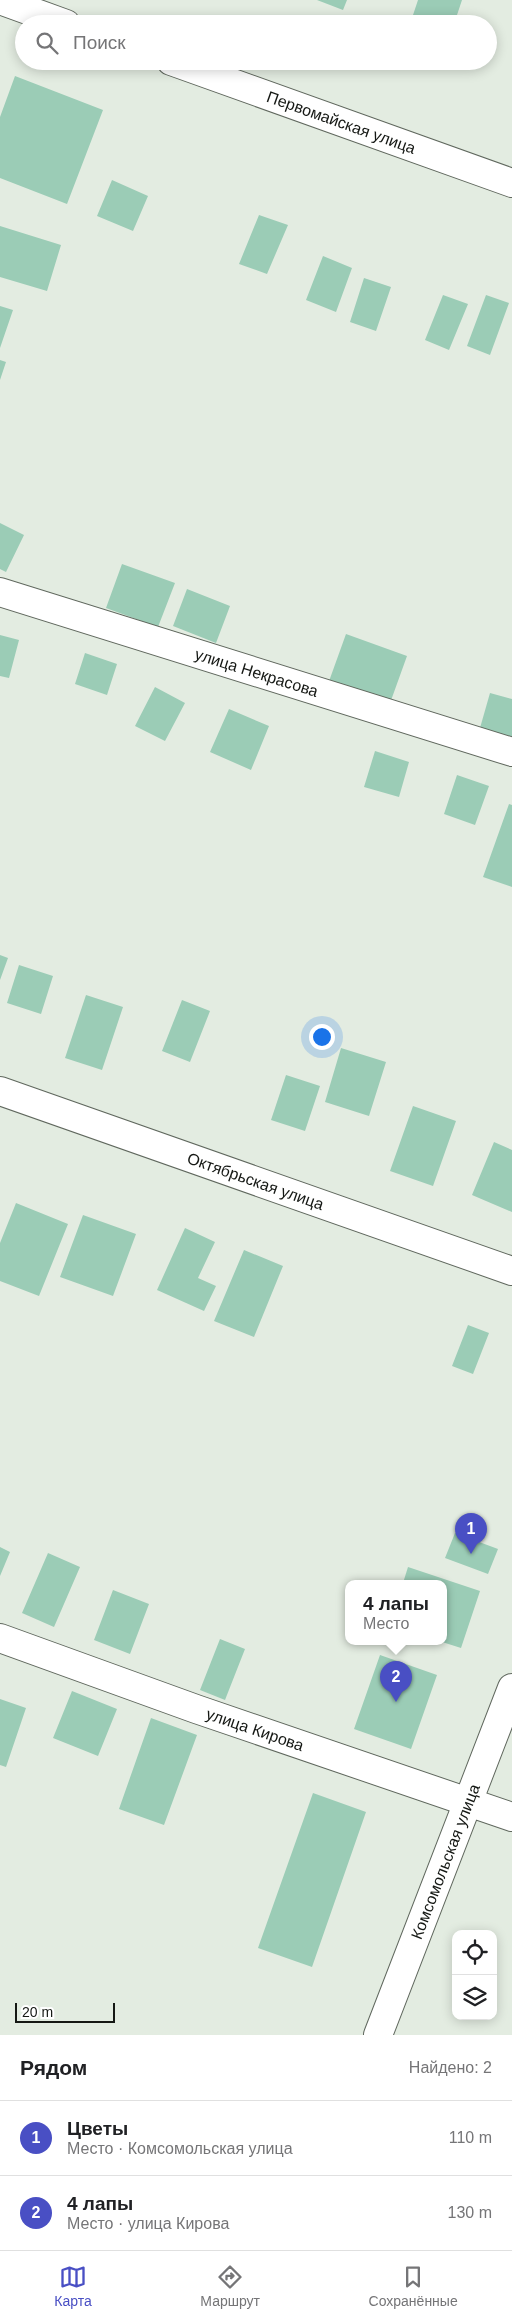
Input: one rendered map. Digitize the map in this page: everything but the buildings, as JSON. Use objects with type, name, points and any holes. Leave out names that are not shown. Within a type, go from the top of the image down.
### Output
[{"type":"street","points":[[0,0],[41,15]]},
{"type":"street","name":"Первомайская улица","points":[[196,70],[512,183]]},
{"type":"street","name":"улица Некрасова","points":[[0,592],[512,752]]},
{"type":"street","name":"Октябрьская улица","points":[[0,1091],[512,1271]]},
{"type":"street","name":"улица Кирова","points":[[0,1638],[196,1709],[512,1817]]},
{"type":"street","name":"Комсомольская улица","points":[[378,2035],[512,1688]]},
{"type":"place","name":"Цветы","points":[[471,1554]]},
{"type":"place","name":"4 лапы","points":[[396,1702]]}]
